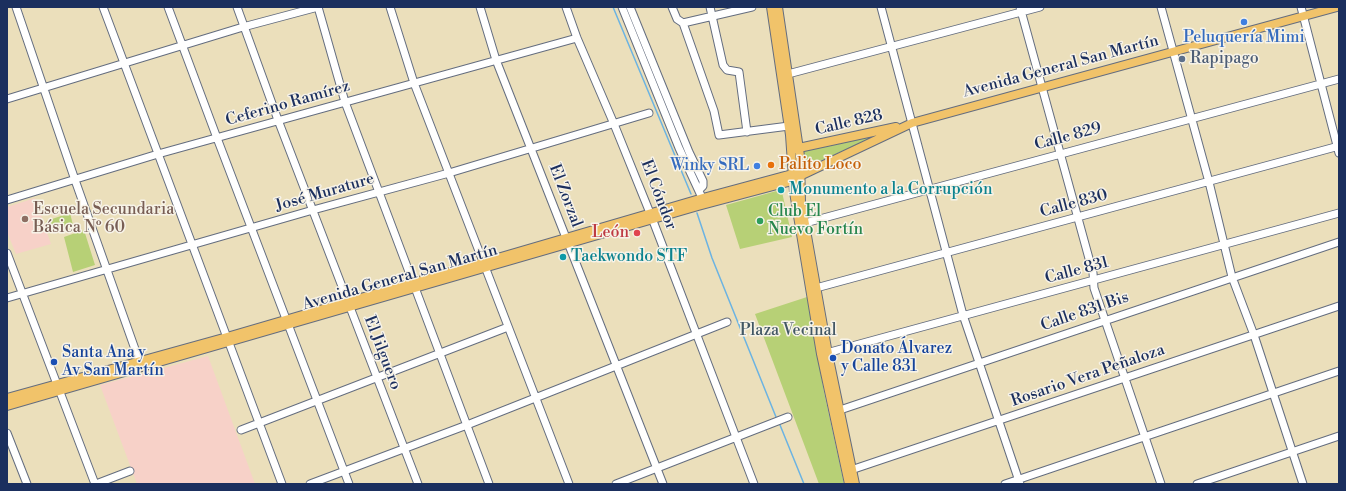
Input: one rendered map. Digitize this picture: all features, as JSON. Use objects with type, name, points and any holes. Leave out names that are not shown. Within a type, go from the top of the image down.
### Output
[{"type":"main road","points":[[771,7],[789,126],[796,148]]},
{"type":"main road","points":[[778,7],[788,74],[796,148],[795,177],[824,354],[849,471],[855,484]]},
{"type":"main road","name":"Avenida General San Martín","points":[[7,398],[57,387],[141,364],[704,201],[795,177],[912,123],[1337,7]]},
{"type":"main road","name":"Calle 828","points":[[796,148],[912,123]]},
{"type":"main road","points":[[795,177],[805,223],[816,288],[824,354],[840,410],[849,471],[849,484]]},
{"type":"main road","name":"Avenida General San Martín","points":[[7,406],[57,387]]},
{"type":"street","points":[[16,7],[74,180],[141,364]]},
{"type":"street","points":[[103,7],[282,484]]},
{"type":"street","points":[[168,7],[349,484]]},
{"type":"street","name":"El Jilguero","points":[[237,7],[243,27],[312,210],[418,484]]},
{"type":"street","points":[[7,99],[243,27],[318,7],[344,102],[489,484]]},
{"type":"street","points":[[390,7],[414,83],[569,484]]},
{"type":"street","name":"El Zorzal","points":[[480,7],[496,60],[663,484]]},
{"type":"street","name":"El Cóndor","points":[[566,7],[577,38],[652,216],[696,335],[754,484]]},
{"type":"street","points":[[622,7],[656,93],[704,201]]},
{"type":"street","points":[[630,7],[703,182],[703,186],[699,190]]},
{"type":"street","points":[[672,7],[677,19],[683,23],[716,116],[718,132],[721,135],[789,126]]},
{"type":"street","points":[[710,7],[723,65],[727,70],[739,72],[747,132]]},
{"type":"street","points":[[683,23],[752,7]]},
{"type":"street","points":[[881,7],[963,315],[997,421],[1019,482]]},
{"type":"street","points":[[788,74],[892,47],[1021,10],[1040,7]]},
{"type":"street","points":[[1161,7],[1190,119],[1209,182],[1232,277],[1254,335],[1304,484]]},
{"type":"street","points":[[1301,7],[1338,148]]},
{"type":"street","points":[[1021,10],[1093,273],[1093,281],[1161,484]]},
{"type":"street","name":"Ceferino Ramírez","points":[[7,200],[158,154],[577,38]]},
{"type":"street","name":"Calle 829","points":[[805,223],[1339,79]]},
{"type":"street","points":[[656,93],[664,91]]},
{"type":"street","name":"José Murature","points":[[7,298],[312,210],[449,173],[649,113]]},
{"type":"street","points":[[681,151],[686,144]]},
{"type":"street","name":"Calle 830","points":[[816,288],[1338,148]]},
{"type":"street","name":"Calle 831","points":[[824,354],[1339,213]]},
{"type":"street","name":"Calle 831 Bis","points":[[840,410],[1339,242]]},
{"type":"street","points":[[7,253],[95,484],[130,471]]},
{"type":"street","name":"Rosario Vera Peñaloza","points":[[849,471],[1339,306]]},
{"type":"street","points":[[310,484],[467,425],[727,322]]},
{"type":"street","points":[[241,430],[508,327]]},
{"type":"street","points":[[1005,484],[1019,482],[1145,436],[1339,371]]},
{"type":"street","points":[[616,484],[788,417]]},
{"type":"street","points":[[7,433],[27,484]]},
{"type":"street","points":[[1197,484],[1339,436]]},
{"type":"shaded area","name":"Escuela Secundaria Básica Nº 60","points":[[35,198],[51,244],[16,254],[7,232],[7,207]]},
{"type":"shaded area","points":[[208,356],[255,484],[137,484],[100,385]]},
{"type":"green space","points":[[876,133],[876,136],[804,168],[804,149]]},
{"type":"green space","name":"Club El Nuevo Fortín","points":[[780,190],[782,192],[792,237],[740,249],[726,205]]},
{"type":"green space","points":[[70,213],[73,225],[50,232],[46,221]]},
{"type":"green space","points":[[84,230],[95,265],[73,272],[64,237]]},
{"type":"green space","name":"Plaza Vecinal","points":[[807,297],[824,392],[844,484],[819,484],[755,314]]},
{"type":"waterway","points":[[613,7],[691,194]]},
{"type":"waterway","points":[[697,213],[712,258],[776,417]]},
{"type":"waterway","points":[[780,425],[804,484]]},
{"type":"place","name":"Peluquería Mimi","points":[[1244,22]]},
{"type":"place","name":"Rapipago","points":[[1182,59]]},
{"type":"place","name":"Palito Loco","points":[[771,165]]},
{"type":"place","name":"Winky SRL","points":[[757,166]]},
{"type":"place","name":"Monumento a la Corrupción","points":[[781,190]]},
{"type":"place","name":"Escuela Secundaria Básica Nº 60","points":[[25,219]]},
{"type":"place","name":"Club El Nuevo Fortín","points":[[760,221]]},
{"type":"place","name":"León","points":[[637,233]]},
{"type":"place","name":"Taekwondo STF","points":[[563,257]]},
{"type":"place","name":"Donato Álvarez y Calle 831","points":[[833,358]]},
{"type":"place","name":"Santa Ana y Av San Martín","points":[[54,362]]}]
